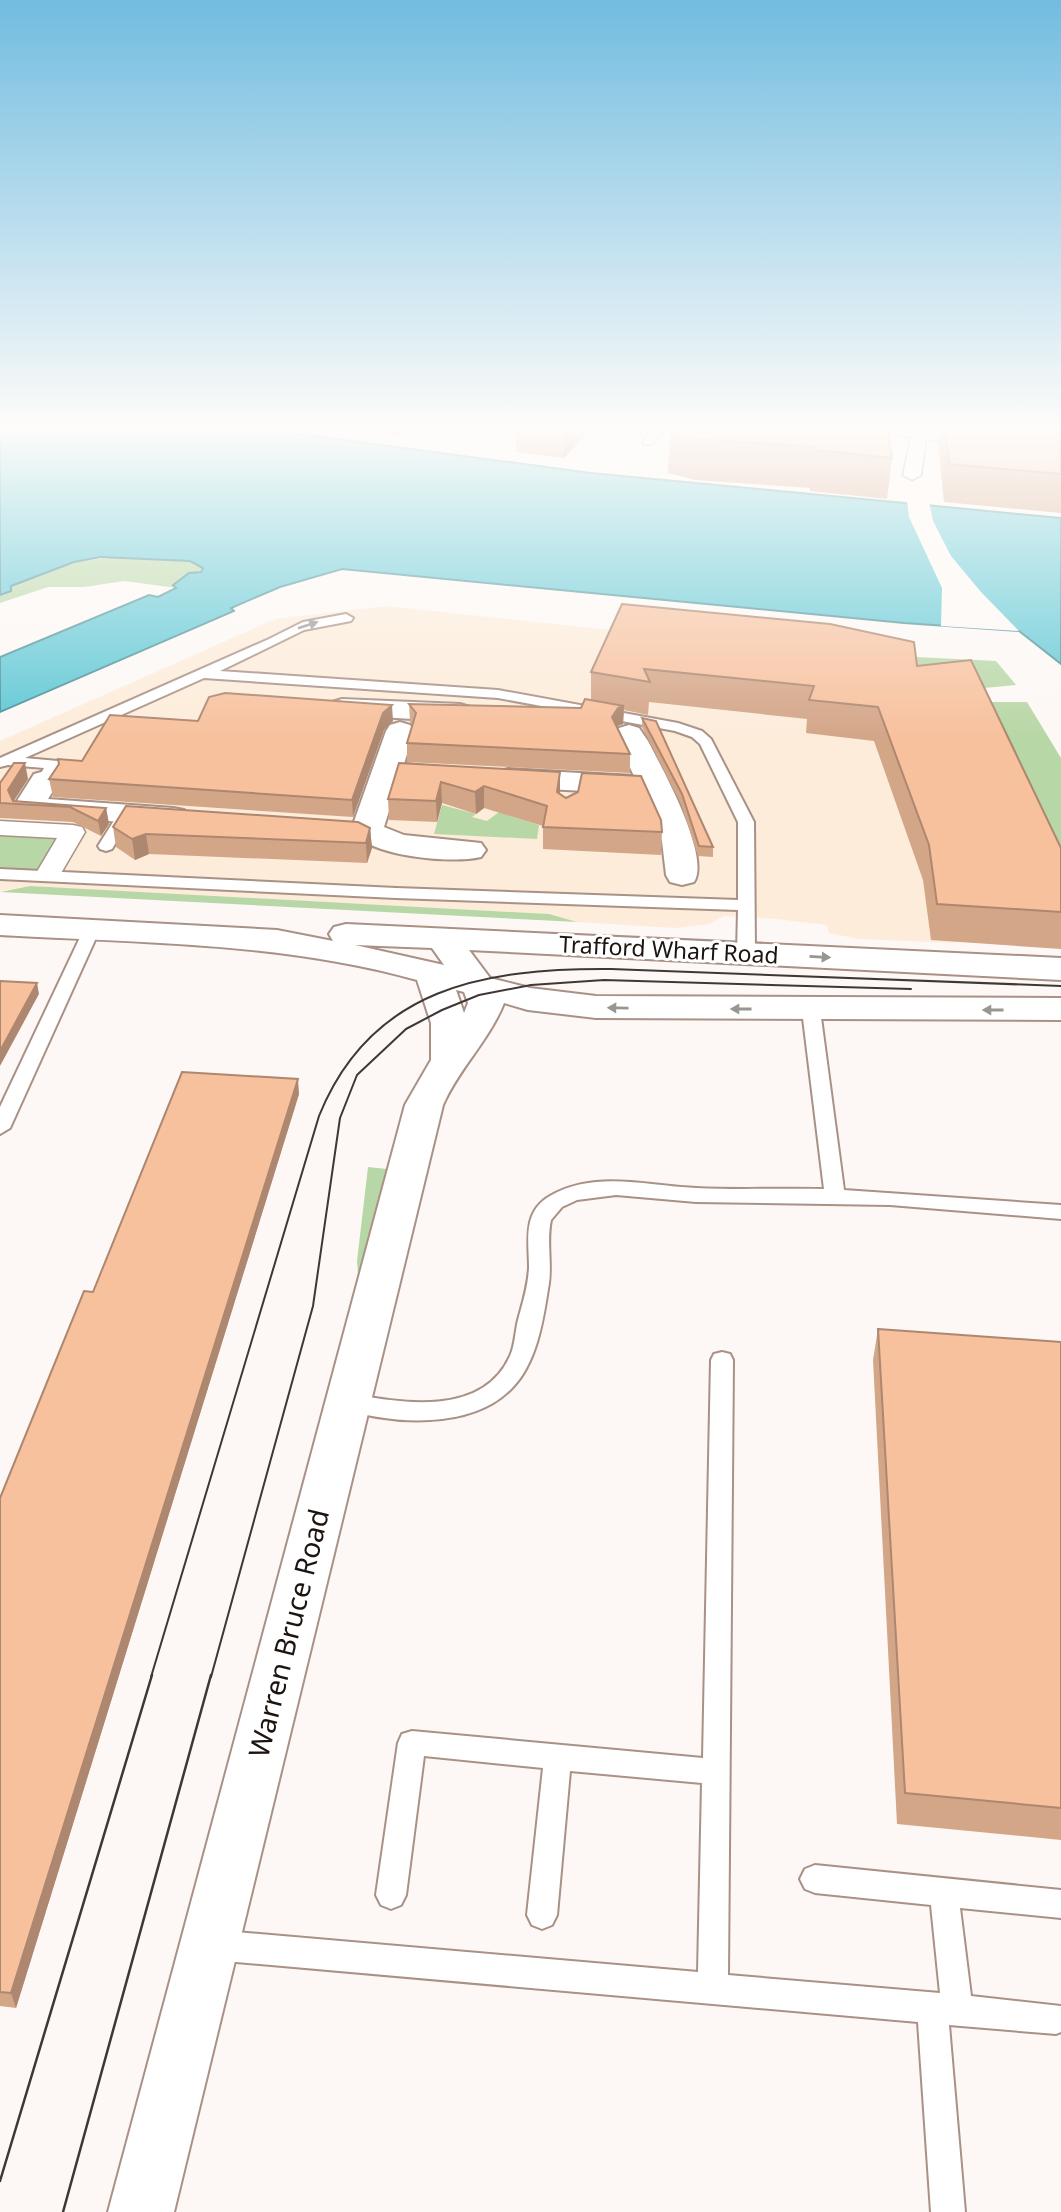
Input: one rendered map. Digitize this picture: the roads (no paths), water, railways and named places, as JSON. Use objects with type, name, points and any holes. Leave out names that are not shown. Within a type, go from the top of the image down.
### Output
[{"type":"street","points":[[240,703],[405,721],[491,704]]},
{"type":"street","points":[[405,721],[386,772],[354,829],[417,847],[470,850]]},
{"type":"street","points":[[630,726],[653,786],[673,824],[683,858],[682,875]]},
{"type":"street","points":[[386,772],[571,792],[653,786]]},
{"type":"street","points":[[45,780],[28,807],[204,818]]},
{"type":"street","points":[[0,828],[73,832],[48,875]]},
{"type":"street","points":[[0,925],[277,940],[443,955],[479,986],[528,999],[596,1007],[1061,1009]]},
{"type":"street","name":"Trafford Wharf Road","points":[[443,955],[507,942],[1061,969]]},
{"type":"street","name":"Warren Bruce Road","points":[[443,955],[449,1023],[460,1046]]},
{"type":"street","name":"Warren Bruce Road","points":[[141,2212],[424,1105],[486,1003],[479,986]]},
{"type":"street","points":[[460,1046],[500,1013],[528,999]]},
{"type":"lane","points":[[2,762],[274,642],[308,623],[346,618]]},
{"type":"lane","points":[[202,674],[491,704],[630,726],[678,727],[697,734],[706,742],[746,822],[746,953]]},
{"type":"lane","points":[[2,762],[53,764],[45,780]]},
{"type":"lane","points":[[106,846],[125,814]]},
{"type":"lane","points":[[0,874],[396,893],[745,905]]},
{"type":"lane","points":[[0,1128],[92,929]]},
{"type":"lane","points":[[811,1010],[835,1196]]},
{"type":"lane","points":[[347,1402],[404,1413],[428,1413],[474,1401],[506,1379],[524,1349],[539,1279],[536,1231],[539,1220],[556,1201],[572,1194],[608,1189],[695,1195],[835,1196],[1061,1212]]},
{"type":"lane","points":[[713,1988],[722,1360]]},
{"type":"lane","points":[[391,1895],[412,1743],[716,1773]]},
{"type":"lane","points":[[541,1915],[558,1757]]},
{"type":"lane","points":[[815,1879],[1061,1904]]},
{"type":"lane","points":[[944,1892],[948,2212]]},
{"type":"lane","points":[[209,1945],[1056,2019]]},
{"type":"water","points":[[0,530],[1061,530],[1061,664],[1019,631],[904,623],[342,569],[280,587],[231,608],[234,611],[0,712],[0,657],[149,595],[158,597],[176,588],[173,585],[189,573],[201,572],[203,568],[190,561],[101,557],[74,562],[11,586],[11,591],[0,595]]},
{"type":"tram line","points":[[151,1677],[319,1116],[341,1073],[369,1038],[401,1013],[437,994],[477,981],[520,973],[564,970],[611,969],[1061,986]]},
{"type":"tram line","points":[[211,1677],[313,1306],[340,1118],[357,1075],[406,1029],[442,1010],[479,995],[531,985],[604,980],[911,989]]},
{"type":"tram line","points":[[0,2181],[152,1675]]},
{"type":"tram line","points":[[63,2212],[211,1675]]}]
